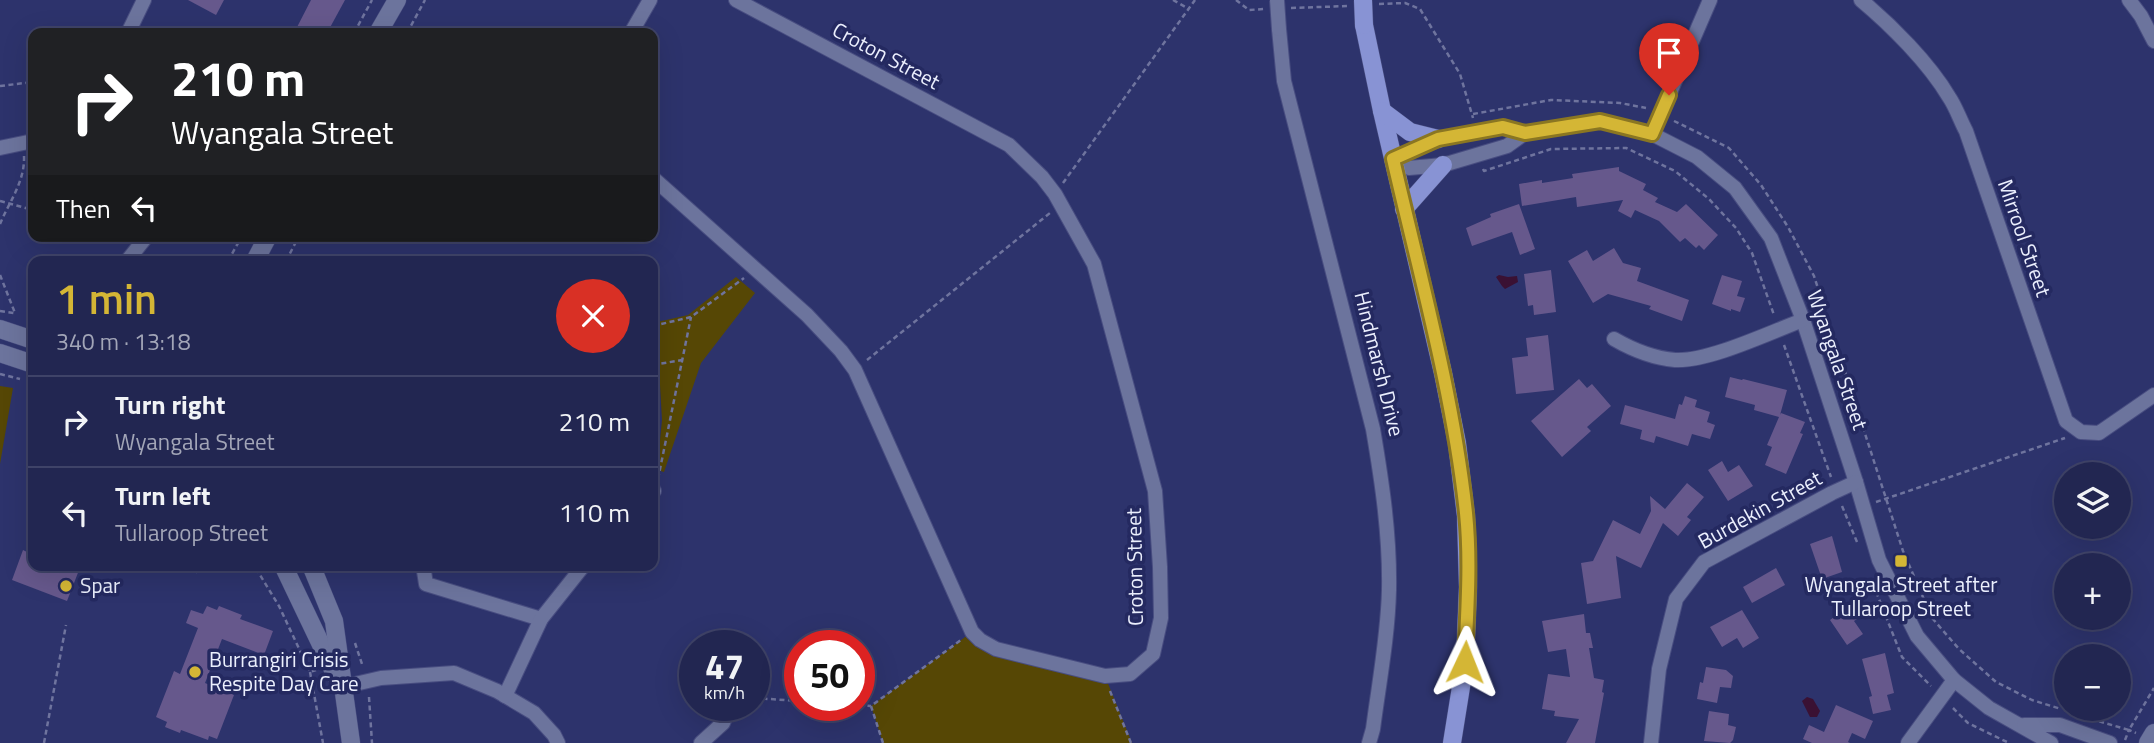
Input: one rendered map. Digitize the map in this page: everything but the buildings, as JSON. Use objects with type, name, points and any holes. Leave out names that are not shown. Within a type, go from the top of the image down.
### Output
[{"type":"main road","points":[[1365,3],[1364,25],[1457,443],[1466,516],[1468,587],[1465,662],[1452,743]]},
{"type":"main road","points":[[1382,111],[1409,132],[1438,139]]},
{"type":"main road","points":[[1405,209],[1443,165]]},
{"type":"street","points":[[130,28],[144,0]]},
{"type":"street","points":[[381,28],[397,0]]},
{"type":"street","points":[[634,28],[650,0]]},
{"type":"street","name":"Croton Street","points":[[736,0],[1009,145],[1042,177],[1058,199],[1094,264],[1155,491],[1161,618],[1153,654],[1130,674],[1105,676],[996,649],[972,632]]},
{"type":"street","points":[[1652,134],[1710,0]]},
{"type":"street","name":"Mirrool Street","points":[[1861,0],[1885,20],[1936,77],[1950,97],[1966,131],[2066,421],[2081,432]]},
{"type":"street","points":[[2129,0],[2154,41]]},
{"type":"street","name":"Hindmarsh Drive","points":[[1280,6],[1279,29],[1284,80],[1373,429],[1383,487],[1389,590],[1378,692],[1369,743]]},
{"type":"street","name":"Wyangala Street","points":[[1393,159],[1438,139],[1503,127],[1525,133],[1600,121],[1652,134],[1697,156],[1735,188],[1771,238],[1803,320],[1879,560],[1917,636],[1954,680],[1989,708],[2050,743]]},
{"type":"street","name":"Wyangala Street","points":[[1393,159],[1409,168],[1443,165],[1507,146],[1525,133]]},
{"type":"street","points":[[0,148],[28,142]]},
{"type":"street","points":[[658,183],[807,316],[841,351],[855,370],[972,632]]},
{"type":"street","points":[[132,256],[142,242]]},
{"type":"street","points":[[1614,340],[1636,352],[1675,360],[1701,358],[1803,320]]},
{"type":"street","points":[[0,329],[28,338]]},
{"type":"street","points":[[0,354],[28,372]]},
{"type":"street","points":[[2081,432],[2099,433],[2154,395]]},
{"type":"street","name":"Burdekin Street","points":[[1651,743],[1659,669],[1676,599],[1704,562],[1856,482]]},
{"type":"street","points":[[286,571],[335,664],[342,687],[351,743]]},
{"type":"street","points":[[313,571],[334,621],[335,664]]},
{"type":"street","points":[[424,571],[426,584],[541,619]]},
{"type":"street","points":[[505,696],[541,619],[579,571]]},
{"type":"street","points":[[342,687],[381,678],[454,673],[505,696],[534,713],[558,743]]},
{"type":"street","points":[[1908,743],[1954,680]]},
{"type":"street","points":[[701,743],[724,721]]},
{"type":"street","name":"Wyangala Street","points":[[2022,725],[2060,725],[2110,743]]},
{"type":"street","points":[[2148,743],[2154,733]]},
{"type":"path","points":[[357,28],[372,0]]},
{"type":"path","points":[[410,28],[425,0]]},
{"type":"path","points":[[1173,0],[1189,9]]},
{"type":"path","points":[[855,370],[1058,199],[1195,0]]},
{"type":"path","points":[[1236,0],[1248,10],[1280,6],[1405,1],[1420,9],[1454,63],[1473,114]]},
{"type":"path","points":[[0,86],[28,83]]},
{"type":"path","points":[[0,225],[14,197],[24,167],[28,142]]},
{"type":"path","points":[[1484,171],[1551,149],[1626,148],[1675,170],[1709,199],[1736,228],[1752,253],[1857,542]]},
{"type":"path","points":[[0,201],[28,208]]},
{"type":"path","points":[[658,325],[691,317],[755,270]]},
{"type":"path","points":[[0,275],[15,313],[0,311]]},
{"type":"path","points":[[658,477],[691,317]]},
{"type":"path","points":[[658,364],[682,360]]},
{"type":"path","points":[[0,374],[28,373]]},
{"type":"path","points":[[1863,506],[2081,432]]},
{"type":"path","points":[[258,571],[279,606],[310,672],[323,743]]},
{"type":"path","points":[[1872,581],[1902,657],[1968,723],[2009,743]]},
{"type":"path","points":[[44,743],[66,625]]},
{"type":"path","points":[[875,703],[972,632]]},
{"type":"path","points":[[310,672],[360,657]]},
{"type":"path","points":[[1105,676],[1131,743]]},
{"type":"path","points":[[368,681],[372,743]]},
{"type":"path","points":[[875,718],[883,743]]},
{"type":"path","points":[[2124,743],[2129,730]]},
{"type":"shaded area","points":[[1517,276],[1518,282],[1505,289],[1496,277]]},
{"type":"shaded area","points":[[736,277],[755,293],[701,363],[664,472],[658,470],[662,420],[658,382],[658,322],[688,315]]},
{"type":"shaded area","points":[[0,386],[13,388],[0,464]]},
{"type":"shaded area","points":[[972,632],[980,640],[1105,676],[1132,743],[883,743],[875,718],[875,703]]},
{"type":"shaded area","points":[[1807,697],[1813,699],[1820,711],[1817,717],[1810,717],[1802,701]]},
{"type":"place","name":"Wyangala Street after Tullaroop Street","points":[[1901,561]]},
{"type":"place","name":"Spar","points":[[66,586]]},
{"type":"place","name":"Burrangiri Crisis Respite Day Care","points":[[195,672]]},
{"type":"route","points":[[1465,662],[1468,587],[1466,516],[1457,443],[1393,159],[1438,139],[1503,127],[1525,133],[1600,121],[1652,134],[1669,95]]}]
